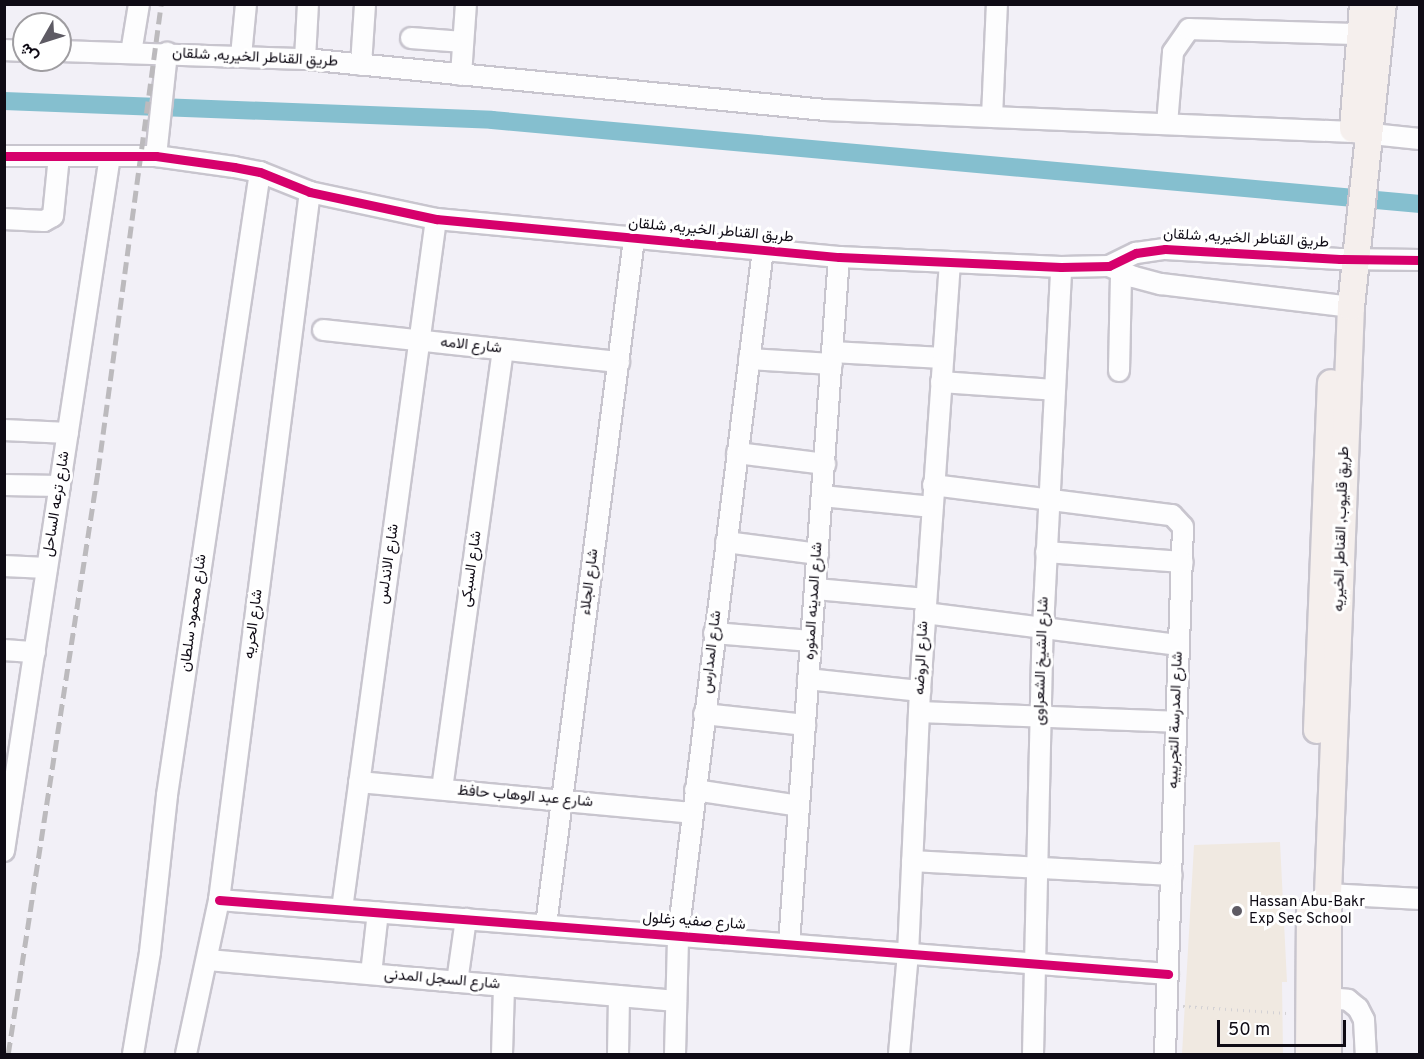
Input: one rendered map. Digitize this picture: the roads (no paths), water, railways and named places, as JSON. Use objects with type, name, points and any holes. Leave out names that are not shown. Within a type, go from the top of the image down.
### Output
[{"type":"main road","name":"طريق قليوب, القناطر الخيريه","points":[[1362,132],[1363,4]]},
{"type":"main road","name":"طريق قليوب, القناطر الخيريه","points":[[1328,1054],[1315,1004],[1324,502],[1356,178],[1383,4]]},
{"type":"main road","name":"طريق قليوب, القناطر الخيريه","points":[[1309,1054],[1328,894],[1343,306]]},
{"type":"street","points":[[131,53],[139,4]]},
{"type":"street","points":[[241,56],[246,4]]},
{"type":"street","points":[[305,59],[308,4]]},
{"type":"street","points":[[361,65],[365,4]]},
{"type":"street","points":[[461,75],[466,4]]},
{"type":"street","points":[[992,117],[997,4]]},
{"type":"street","points":[[1167,124],[1173,52],[1188,29],[1361,34]]},
{"type":"street","points":[[411,38],[463,42]]},
{"type":"street","name":"طريق القناطر الخيريه, شلقان","points":[[72,51],[305,59],[825,110],[1362,132],[1419,139]]},
{"type":"street","points":[[156,149],[167,53]]},
{"type":"street","name":"طريق القناطر الخيريه, شلقان","points":[[4,156],[110,156],[156,149],[260,172],[310,192],[436,219],[839,257],[1115,269],[1161,284],[1343,306]]},
{"type":"street","points":[[4,219],[44,221],[53,216],[59,156]]},
{"type":"street","name":"شارع ترعه الساحل","points":[[5,843],[13,734],[34,652],[110,156]]},
{"type":"street","name":"شارع محمود سلطان","points":[[133,1054],[150,952],[168,784],[260,172]]},
{"type":"street","name":"شارع الحريه","points":[[186,1054],[208,960],[219,900],[310,192]]},
{"type":"street","name":"شارع الاندلس","points":[[342,909],[436,219]]},
{"type":"street","name":"شارع الجلاء","points":[[546,925],[634,239]]},
{"type":"street","name":"طريق القناطر الخيريه, شلقان","points":[[1115,269],[1136,253],[1165,249],[1348,249],[1419,260]]},
{"type":"street","name":"شارع المدارس","points":[[675,1054],[678,936],[694,790],[763,250]]},
{"type":"street","name":"شارع المدينه المنوره","points":[[789,944],[839,257]]},
{"type":"street","name":"شارع الروضه","points":[[899,1054],[908,954],[925,606],[950,262]]},
{"type":"street","name":"شارع الشيخ الشعراوى","points":[[1033,1054],[1043,628],[1061,267]]},
{"type":"street","points":[[1115,269],[1119,371]]},
{"type":"street","name":"شارع الامه","points":[[322,330],[619,362]]},
{"type":"street","name":"شارع السبكى","points":[[442,789],[503,350]]},
{"type":"street","points":[[749,359],[943,358]]},
{"type":"street","points":[[941,382],[1054,390]]},
{"type":"street","points":[[4,430],[68,433]]},
{"type":"street","points":[[737,453],[825,464]]},
{"type":"street","points":[[4,485],[60,486]]},
{"type":"street","name":"شارع المدرسة التجريبيه","points":[[933,485],[1172,515],[1183,527],[1165,1054]]},
{"type":"street","points":[[822,496],[932,507]]},
{"type":"street","points":[[726,542],[818,554]]},
{"type":"street","points":[[1046,552],[1183,562]]},
{"type":"street","points":[[4,566],[47,568]]},
{"type":"street","points":[[816,589],[1043,628],[1179,645]]},
{"type":"street","points":[[714,633],[812,641]]},
{"type":"street","points":[[4,650],[34,652]]},
{"type":"street","points":[[808,679],[920,691]]},
{"type":"street","points":[[919,712],[1175,722]]},
{"type":"street","points":[[704,714],[805,724]]},
{"type":"street","name":"شارع عبد الوهاب حافظ","points":[[359,782],[692,813]]},
{"type":"street","points":[[694,790],[799,806]]},
{"type":"street","points":[[912,861],[1172,875]]},
{"type":"street","points":[[1328,894],[1419,899]]},
{"type":"street","name":"شارع صفيه زغلول","points":[[219,900],[1168,974]]},
{"type":"street","points":[[371,974],[378,912]]},
{"type":"street","points":[[457,982],[466,919]]},
{"type":"street","name":"شارع السجل المدنى","points":[[208,960],[676,1001]]},
{"type":"street","points":[[502,1054],[504,986]]},
{"type":"street","points":[[618,996],[618,1054]]},
{"type":"street","points":[[1315,1004],[1348,1000],[1358,1008],[1364,1020],[1366,1054]]},
{"type":"waterway","points":[[4,101],[492,120],[1420,204]]},
{"type":"railway","points":[[8,1054],[98,470],[161,4]]},
{"type":"place","name":"Hassan Abu-Bakr Exp Sec School","points":[[1237,911]]}]
